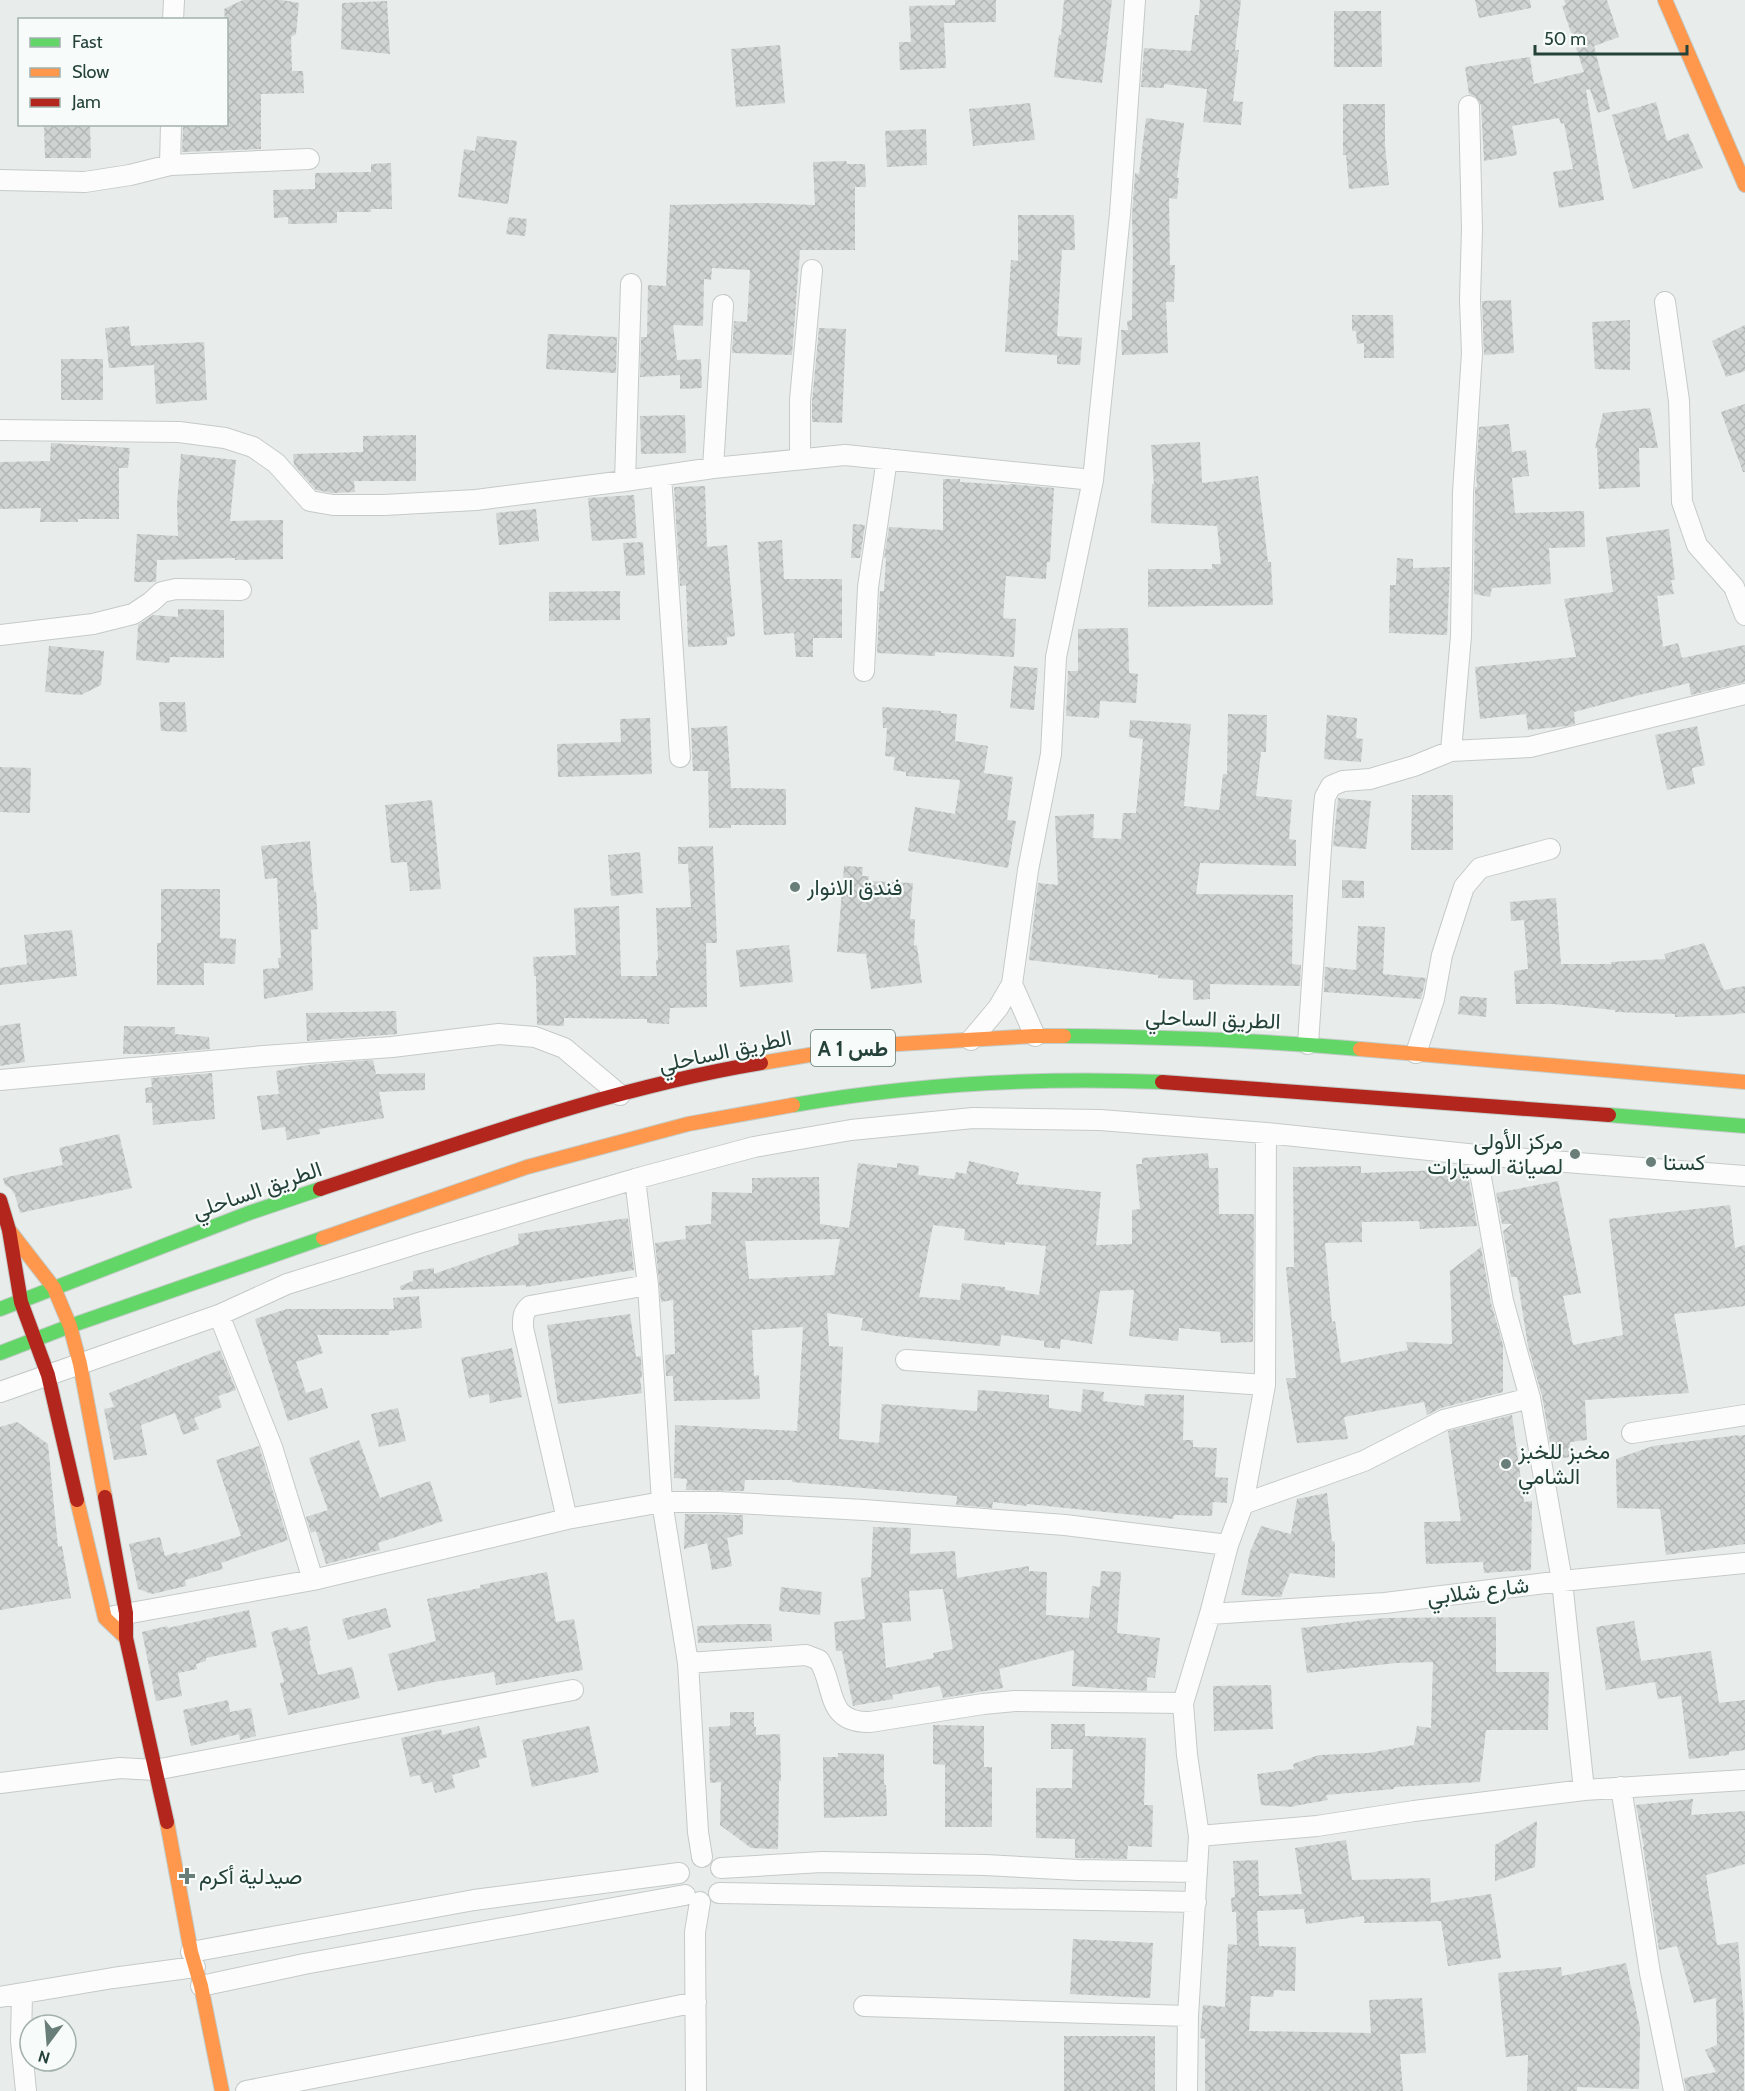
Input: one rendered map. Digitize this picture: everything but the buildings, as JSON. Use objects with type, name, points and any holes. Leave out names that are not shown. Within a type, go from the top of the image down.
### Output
[{"type":"main road","points":[[1665,0],[1741,164],[1745,185]]},
{"type":"main road","name":"الطريق الساحلي","points":[[0,1309],[249,1213],[496,1131],[620,1095],[732,1068],[863,1046],[1035,1036],[1145,1037],[1308,1044],[1745,1082]]},
{"type":"main road","name":"A 1 طس","points":[[0,1353],[70,1326],[527,1167],[688,1124],[829,1099],[969,1083],[1088,1079],[1203,1084],[1745,1126]]},
{"type":"main road","points":[[0,1200],[9,1230],[21,1302],[48,1375],[105,1618],[126,1638]]},
{"type":"main road","points":[[9,1230],[54,1288],[70,1326],[80,1364],[126,1613],[126,1638],[178,1874],[222,2091]]},
{"type":"street","points":[[173,18],[174,0]]},
{"type":"street","points":[[971,1040],[998,1008],[1012,984],[1028,870],[1051,754],[1056,657],[1093,480],[1120,214],[1135,0]]},
{"type":"street","points":[[1451,751],[1461,636],[1463,494],[1472,353],[1469,106]]},
{"type":"street","points":[[170,165],[171,126]]},
{"type":"street","points":[[0,180],[85,182],[130,175],[170,165],[309,159]]},
{"type":"street","points":[[800,458],[800,400],[812,270]]},
{"type":"street","points":[[625,481],[631,284]]},
{"type":"street","points":[[1665,303],[1678,401],[1682,502],[1698,544],[1734,586],[1745,615]]},
{"type":"street","points":[[713,468],[723,305]]},
{"type":"street","points":[[0,430],[179,432],[225,438],[253,447],[276,463],[310,501],[333,504],[384,505],[476,500],[713,468],[845,455],[1093,480]]},
{"type":"street","points":[[864,671],[868,587],[887,459]]},
{"type":"street","points":[[661,476],[680,757]]},
{"type":"street","points":[[0,635],[93,624],[133,614],[162,592],[177,589],[241,590]]},
{"type":"street","points":[[1308,1044],[1325,797],[1331,786],[1343,781],[1370,779],[1451,751],[1530,747],[1745,698]]},
{"type":"street","points":[[1416,1053],[1434,999],[1442,955],[1464,887],[1480,868],[1550,849]]},
{"type":"street","points":[[1012,984],[1035,1036]]},
{"type":"street","points":[[0,1080],[264,1056],[393,1047],[499,1034],[535,1037],[564,1048],[620,1095]]},
{"type":"street","points":[[0,1392],[219,1316],[286,1284],[635,1179],[754,1147],[851,1130],[973,1118],[1100,1120],[1266,1133],[1478,1155],[1745,1176]]},
{"type":"street","points":[[1187,2091],[1188,2016],[1199,1836],[1187,1755],[1183,1703],[1228,1545],[1243,1504],[1265,1385],[1266,1133]]},
{"type":"street","points":[[1478,1155],[1503,1301],[1530,1398],[1562,1581],[1584,1790]]},
{"type":"street","points":[[635,1179],[648,1285],[662,1502],[688,1663],[698,1832],[702,1857]]},
{"type":"street","points":[[567,1519],[523,1328],[525,1310],[530,1306],[648,1285]]},
{"type":"street","points":[[219,1316],[272,1447],[313,1580]]},
{"type":"street","points":[[906,1360],[1265,1385]]},
{"type":"street","points":[[1243,1504],[1364,1461],[1443,1420],[1530,1398]]},
{"type":"street","points":[[1632,1433],[1745,1415]]},
{"type":"street","points":[[105,1618],[313,1580],[567,1519],[662,1502],[717,1502],[1065,1525],[1228,1545]]},
{"type":"street","name":"شارع شلابي","points":[[1210,1614],[1385,1603],[1562,1581],[1745,1563]]},
{"type":"street","points":[[688,1663],[806,1655],[819,1660],[824,1668],[833,1702],[846,1718],[856,1722],[870,1722],[1015,1701],[1183,1703]]},
{"type":"street","points":[[0,1783],[120,1768],[155,1770],[573,1689]]},
{"type":"street","points":[[1199,1836],[1317,1826],[1414,1811],[1584,1790],[1745,1780]]},
{"type":"street","points":[[1621,1787],[1650,1972],[1674,2091]]},
{"type":"street","points":[[0,1997],[113,1978],[196,1968],[315,1962],[692,1898],[714,1898],[724,1881],[721,1868],[716,1862],[702,1857],[688,1861],[679,1874],[681,1888],[692,1898],[695,1932],[696,2091]]},
{"type":"street","points":[[721,1868],[822,1862],[985,1864],[1078,1870],[1197,1872]]},
{"type":"street","points":[[196,1968],[474,1900],[679,1874]]},
{"type":"street","points":[[719,1893],[1196,1902]]},
{"type":"street","points":[[22,1994],[21,2040],[26,2091]]},
{"type":"street","points":[[246,2091],[566,2030],[696,2002]]},
{"type":"street","points":[[864,2006],[1188,2016]]},
{"type":"traffic: fast","points":[[1064,1036],[1212,1039],[1360,1049]]},
{"type":"traffic: fast","points":[[793,1105],[885,1092],[977,1084],[1069,1081],[1162,1082]]},
{"type":"traffic: fast","points":[[1609,1115],[1745,1126]]},
{"type":"traffic: fast","points":[[0,1309],[249,1213],[320,1189]]},
{"type":"traffic: fast","points":[[0,1353],[70,1326],[323,1238]]},
{"type":"traffic: slow","points":[[1665,0],[1745,185]]},
{"type":"traffic: slow","points":[[761,1063],[863,1046],[1064,1036]]},
{"type":"traffic: slow","points":[[1360,1049],[1745,1082]]},
{"type":"traffic: slow","points":[[323,1238],[527,1167],[688,1124],[793,1105]]},
{"type":"traffic: slow","points":[[9,1230],[54,1288],[70,1326],[80,1364],[105,1497]]},
{"type":"traffic: slow","points":[[77,1500],[105,1618],[126,1638]]},
{"type":"traffic: slow","points":[[167,1822],[191,1952],[201,1986],[222,2091]]},
{"type":"traffic: jam","points":[[320,1189],[593,1101],[761,1063]]},
{"type":"traffic: jam","points":[[1162,1082],[1609,1115]]},
{"type":"traffic: jam","points":[[0,1200],[9,1230],[21,1302],[48,1375],[77,1500]]},
{"type":"traffic: jam","points":[[105,1497],[126,1613],[126,1638],[167,1822]]},
{"type":"place","name":"فندق الانوار","points":[[795,887]]},
{"type":"place","name":"مركز الأولى لصيانة السيارات","points":[[1575,1154]]},
{"type":"place","name":"كستا","points":[[1651,1162]]},
{"type":"place","name":"مخبز للخبز الشامي","points":[[1506,1464]]},
{"type":"place","name":"صيدلية أكرم","points":[[187,1876]]}]
